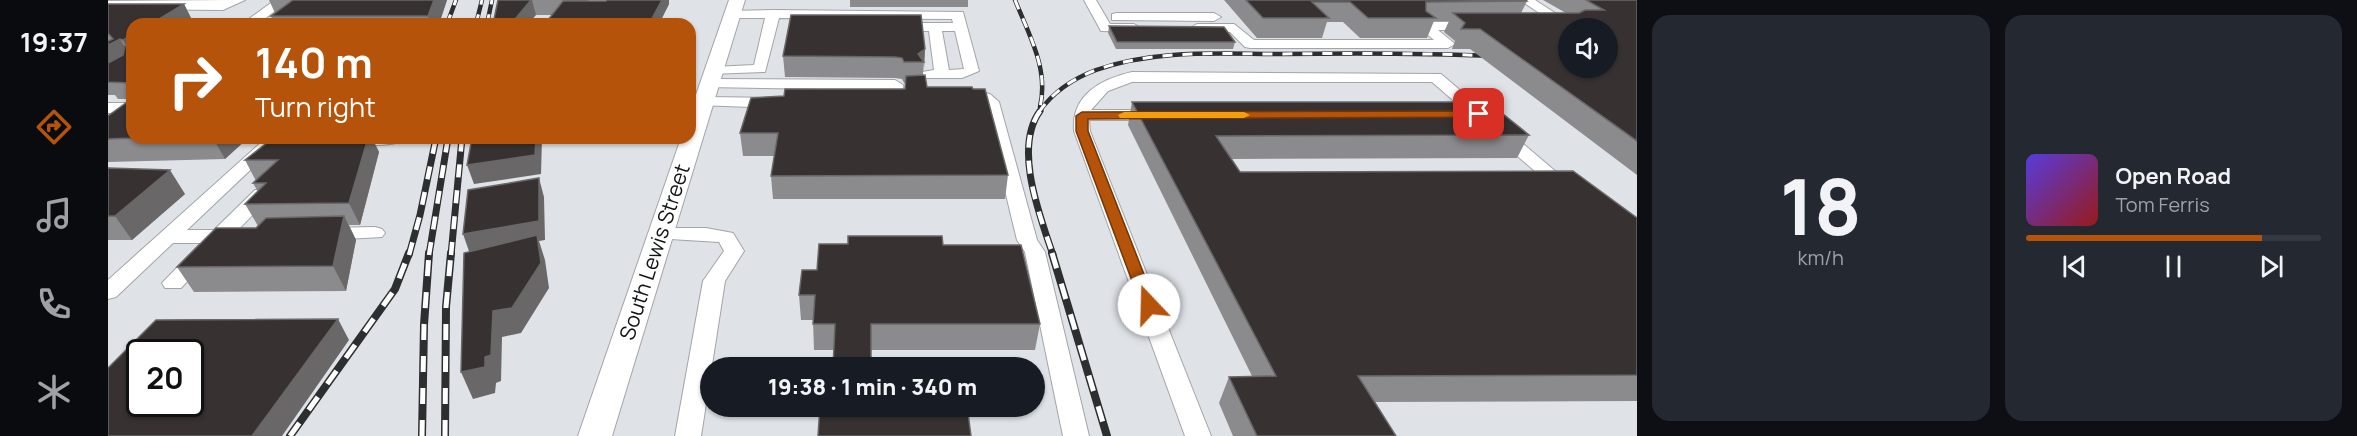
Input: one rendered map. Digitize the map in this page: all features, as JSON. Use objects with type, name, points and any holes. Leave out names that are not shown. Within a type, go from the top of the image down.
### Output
[{"type":"main road","name":"South Lewis Street","points":[[696,127],[735,7]]},
{"type":"main road","name":"South Lewis Street","points":[[596,436],[691,144]]},
{"type":"street","points":[[108,5],[223,6],[239,0]]},
{"type":"street","points":[[258,18],[283,0]]},
{"type":"street","points":[[795,14],[797,0]]},
{"type":"street","points":[[815,14],[818,0]]},
{"type":"street","points":[[1526,0],[1569,26],[1536,26]]},
{"type":"street","points":[[735,7],[771,14],[935,27],[962,27]]},
{"type":"street","points":[[1094,8],[1106,28],[1222,13]]},
{"type":"street","points":[[1094,8],[1222,13],[1250,44],[1448,44],[1424,26],[1491,26]]},
{"type":"street","points":[[771,14],[955,14],[960,17],[972,71],[962,74],[935,75],[935,27]]},
{"type":"street","points":[[709,86],[760,69],[771,14]]},
{"type":"street","points":[[1198,436],[1082,131],[1082,116],[1091,95],[1098,88],[1118,79],[1131,77],[1436,77],[1575,196]]},
{"type":"street","points":[[709,86],[895,85],[896,103],[865,103]]},
{"type":"street","points":[[709,86],[789,103]]},
{"type":"street","points":[[895,90],[933,90],[984,97],[991,102],[1027,240],[1035,252],[1076,436]]},
{"type":"street","points":[[108,108],[126,108]]},
{"type":"street","points":[[1456,114],[1479,114]]},
{"type":"street","points":[[1082,116],[1176,115]]},
{"type":"street","points":[[112,284],[277,144]]},
{"type":"street","points":[[173,283],[262,194]]},
{"type":"street","points":[[303,234],[375,233]]},
{"type":"street","points":[[662,234],[726,237],[734,251],[714,280],[688,436]]},
{"type":"street","points":[[168,237],[256,235]]},
{"type":"building","points":[[293,0],[434,0],[428,16],[271,16]]},
{"type":"building","points":[[498,0],[531,0],[516,18],[494,18]]},
{"type":"building","points":[[662,0],[652,18],[550,18],[563,1]]},
{"type":"building","points":[[1246,0],[1527,1],[1426,2],[1426,11],[1436,18],[1368,18],[1350,2],[1312,2],[1329,18],[1263,18]]},
{"type":"building","points":[[1586,0],[1637,0],[1637,141],[1480,29],[1461,29],[1465,23],[1453,13],[1579,13],[1585,10],[1604,10]]},
{"type":"building","points":[[108,4],[184,4],[161,18],[126,18],[126,38],[108,45],[108,41],[113,39],[108,33]]},
{"type":"building","points":[[791,15],[921,15],[925,49],[918,54],[924,62],[904,62],[902,58],[895,57],[783,56]]},
{"type":"building","points":[[1109,26],[1224,27],[1235,42],[1117,42]]},
{"type":"building","points":[[126,46],[126,83],[108,82],[108,63],[123,55]]},
{"type":"building","points":[[925,75],[927,87],[985,89],[1008,175],[771,176],[778,133],[740,133],[751,98],[784,96],[785,89],[905,89],[906,76]]},
{"type":"building","points":[[1132,102],[1488,102],[1529,135],[1216,136],[1240,172],[1573,171],[1637,218],[1637,375],[1358,376],[1396,436],[1257,436],[1229,377],[1276,376]]},
{"type":"building","points":[[126,103],[126,138],[108,139],[108,116]]},
{"type":"building","points":[[265,144],[366,144],[349,203],[245,204],[266,183],[253,183],[278,160],[245,160]]},
{"type":"building","points":[[471,144],[536,144],[535,155],[467,165]]},
{"type":"building","points":[[108,168],[170,170],[115,216],[108,216]]},
{"type":"building","points":[[539,178],[539,221],[463,234],[468,190]]},
{"type":"building","points":[[344,216],[333,266],[177,267],[216,228],[256,228],[266,218]]},
{"type":"building","points":[[537,235],[541,263],[512,308],[493,311],[491,355],[485,357],[485,367],[461,372],[464,253]]},
{"type":"building","points":[[848,236],[942,236],[943,245],[1021,245],[1040,324],[871,324],[871,357],[834,357],[835,324],[813,324],[815,295],[799,295],[802,270],[817,270],[819,244],[848,244]]},
{"type":"building","points":[[338,319],[252,436],[108,436],[108,368],[126,350],[126,417],[204,417],[204,339],[137,339],[156,320]]},
{"type":"building","points":[[819,417],[968,417],[971,436],[818,436]]},
{"type":"railway","points":[[449,18],[456,0]]},
{"type":"railway","points":[[478,18],[482,0]]},
{"type":"railway","points":[[488,18],[492,0]]},
{"type":"railway","points":[[1015,0],[1040,66],[1042,79],[1040,107]]},
{"type":"railway","points":[[1039,112],[1057,92],[1087,74],[1119,63],[1165,56],[1361,53],[1495,56]]},
{"type":"railway","points":[[1040,111],[1032,126],[1029,163],[1036,202],[1053,255]]},
{"type":"railway","points":[[409,255],[435,144]]},
{"type":"railway","points":[[429,255],[447,144]]},
{"type":"railway","points":[[451,255],[461,144]]},
{"type":"railway","points":[[290,436],[395,289],[409,253]]},
{"type":"railway","points":[[422,436],[424,325],[429,253]]},
{"type":"railway","points":[[445,436],[446,307],[451,253]]},
{"type":"railway","points":[[1052,253],[1107,436]]},
{"type":"slow traffic","points":[[1124,115],[1244,115]]},
{"type":"route","points":[[1149,305],[1082,131],[1080,124],[1082,116],[1479,114]]}]
